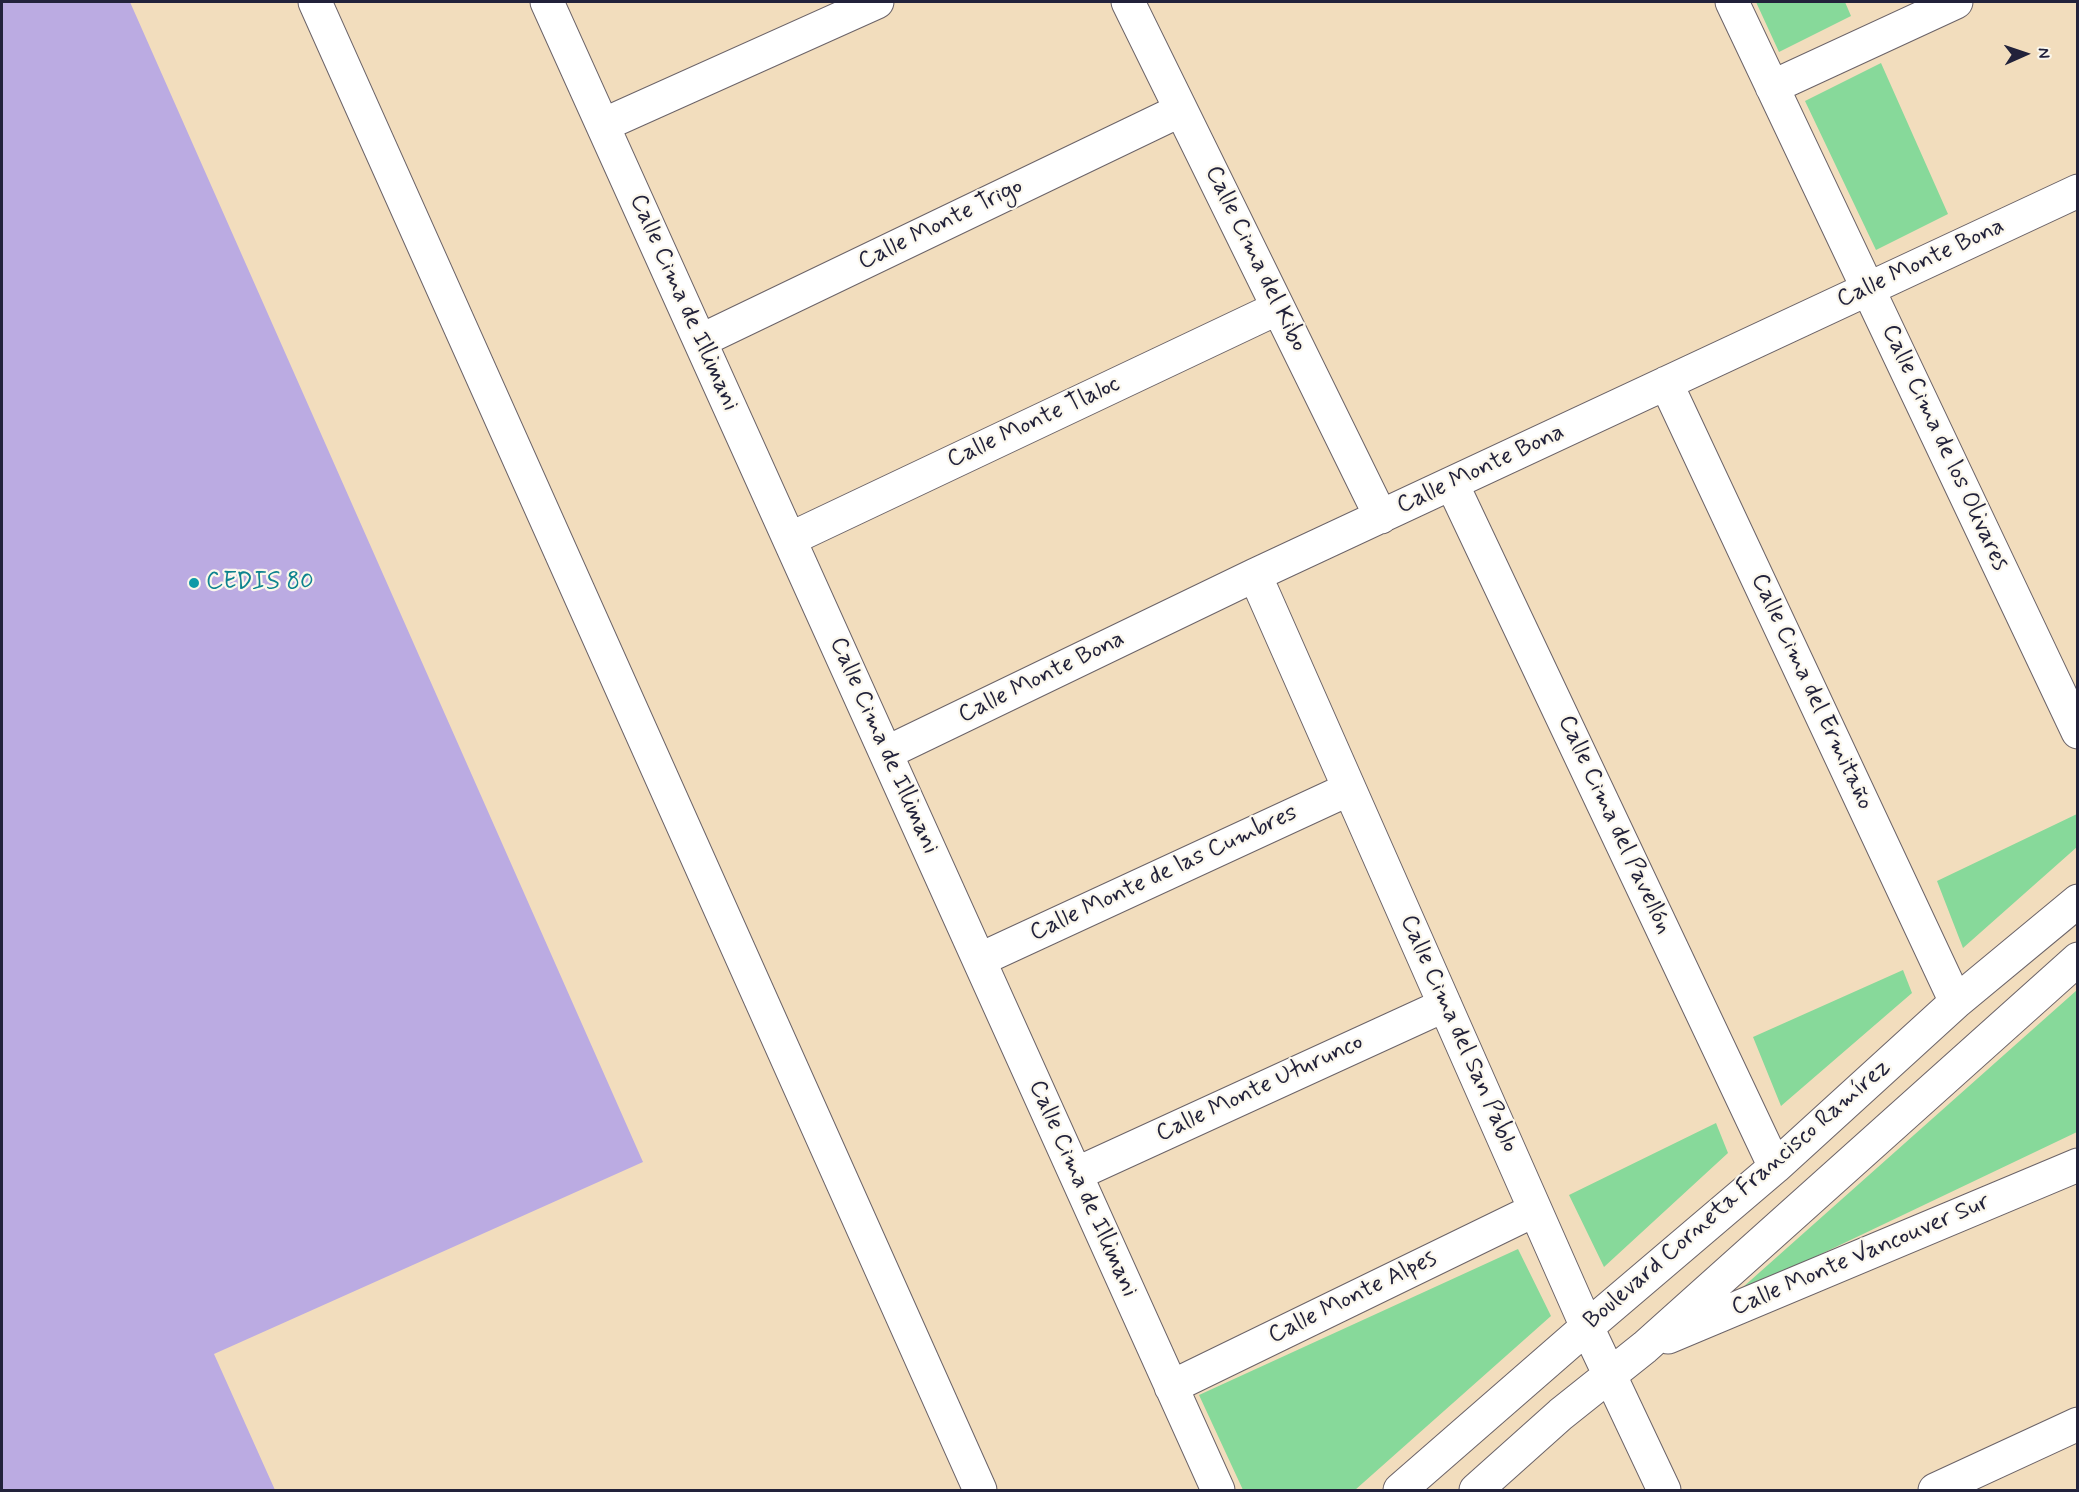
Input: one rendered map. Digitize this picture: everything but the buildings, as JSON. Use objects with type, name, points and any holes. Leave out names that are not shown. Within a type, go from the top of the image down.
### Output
[{"type":"street","points":[[315,2],[980,1491]]},
{"type":"street","name":"Calle Cima de Illimani","points":[[547,2],[1218,1491]]},
{"type":"street","points":[[603,125],[877,2]]},
{"type":"street","name":"Calle Cima del Kibo","points":[[1128,2],[1381,516]]},
{"type":"street","name":"Calle Cima de los Olivares","points":[[1731,2],[2078,732]]},
{"type":"street","points":[[1772,87],[1956,2]]},
{"type":"street","name":"Calle Monte Trigo","points":[[700,341],[1181,110]]},
{"type":"street","name":"Calle Monte Bona","points":[[886,753],[1381,516],[2077,192]]},
{"type":"street","name":"Calle Monte Tlaloc","points":[[790,539],[1278,308]]},
{"type":"street","name":"Calle Cima del Ermitaño","points":[[1666,383],[1956,1002]]},
{"type":"street","name":"Calle Cima del Pavellón","points":[[1452,484],[1775,1167]]},
{"type":"street","name":"Calle Cima del San Pablo","points":[[1255,576],[1587,1327],[1664,1491]]},
{"type":"street","name":"Calle Monte de las Cumbres","points":[[979,960],[1350,789]]},
{"type":"street","name":"Boulevard Corneta Francisco Ramírez","points":[[1400,1491],[1587,1327],[1775,1167],[1956,1002],[2078,901]]},
{"type":"street","name":"Boulevard Corneta Francisco Ramírez","points":[[1476,1491],[1561,1414],[1645,1347],[2078,959]]},
{"type":"street","name":"Calle Monte Uturunco","points":[[1076,1174],[1445,1005]]},
{"type":"street","name":"Calle Monte Vancouver Sur","points":[[1645,1347],[2078,1165]]},
{"type":"street","name":"Calle Monte Alpes","points":[[1171,1386],[1535,1210]]},
{"type":"street","points":[[1935,1491],[2078,1425]]},
{"type":"green space","points":[[1756,2],[1845,2],[1851,16],[1779,52]]},
{"type":"green space","points":[[1881,63],[1948,214],[1876,250],[1805,101]]},
{"type":"green space","points":[[2077,814],[2077,847],[1963,948],[1937,881]]},
{"type":"green space","points":[[1903,970],[1912,993],[1781,1106],[1753,1037]]},
{"type":"green space","points":[[2077,990],[2077,1132],[1733,1296]]},
{"type":"green space","points":[[1716,1123],[1728,1153],[1604,1267],[1569,1195]]},
{"type":"green space","points":[[1518,1249],[1551,1316],[1355,1490],[1243,1490],[1199,1395]]},
{"type":"place","name":"CEDIS 80","points":[[194,583]]}]
